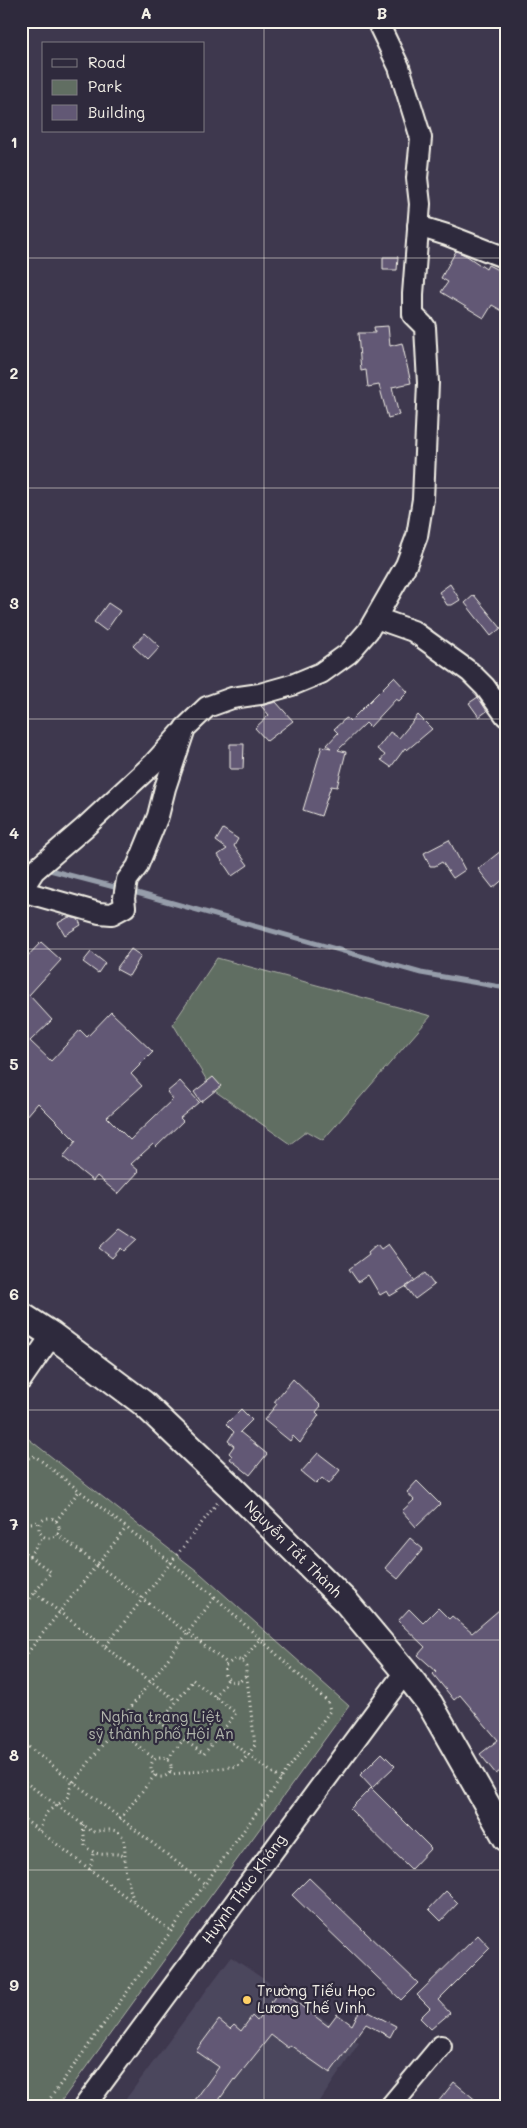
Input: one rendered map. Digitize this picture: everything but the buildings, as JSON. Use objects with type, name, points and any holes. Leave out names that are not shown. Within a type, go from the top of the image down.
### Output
[{"type":"main road","name":"Nguyễn Tất Thành","points":[[21,1315],[52,1335],[143,1403],[230,1486],[347,1603],[430,1704],[506,1838]]},
{"type":"street","points":[[185,728],[165,788],[158,816],[137,867],[127,880],[124,898],[125,907],[112,914],[99,913],[21,891],[39,867],[154,763],[185,728],[207,707],[232,698],[260,694],[292,685],[321,673],[349,653],[376,618],[406,566],[417,536],[423,499],[428,383],[425,327],[413,315],[420,204],[417,178],[421,138],[399,67],[377,21]]},
{"type":"street","points":[[418,226],[456,238],[506,258]]},
{"type":"street","points":[[376,618],[413,630],[470,672],[485,686],[506,716]]},
{"type":"street","points":[[21,1380],[52,1335]]},
{"type":"street","name":"Huỳnh Thúc Kháng","points":[[84,2107],[405,1672]]},
{"type":"street","points":[[390,2107],[441,2046]]},
{"type":"path","points":[[21,1464],[25,1459],[35,1456],[215,1597],[328,1702],[330,1711],[44,2107]]},
{"type":"path","points":[[105,1646],[230,1486]]},
{"type":"path","points":[[56,1521],[79,1491]]},
{"type":"path","points":[[21,1524],[40,1522],[48,1518],[56,1521],[59,1529],[57,1534],[52,1538],[43,1537]]},
{"type":"path","points":[[40,1522],[38,1529],[43,1537]]},
{"type":"path","points":[[22,1659],[126,1528]]},
{"type":"path","points":[[57,1534],[227,1663]]},
{"type":"path","points":[[29,1556],[43,1537]]},
{"type":"path","points":[[21,1550],[51,1572],[21,1610]]},
{"type":"path","points":[[34,1593],[178,1701]]},
{"type":"path","points":[[40,1832],[44,1816],[49,1810],[68,1799],[72,1781],[116,1729],[215,1597]]},
{"type":"path","points":[[242,1661],[260,1639]]},
{"type":"path","points":[[170,1771],[174,1774],[238,1766],[248,1755],[254,1745],[246,1667],[242,1661],[235,1659],[227,1663],[224,1672],[228,1679],[239,1682],[246,1676]]},
{"type":"path","points":[[215,1697],[228,1679]]},
{"type":"path","points":[[193,1680],[215,1697],[236,1713],[204,1754],[160,1723],[193,1680]]},
{"type":"path","points":[[116,1729],[155,1759]]},
{"type":"path","points":[[220,1734],[281,1780]]},
{"type":"path","points":[[168,1760],[183,1740]]},
{"type":"path","points":[[21,1741],[205,1884]]},
{"type":"path","points":[[21,1755],[28,1746]]},
{"type":"path","points":[[155,1759],[164,1757],[171,1765],[170,1771],[165,1776],[155,1775]]},
{"type":"path","points":[[155,1759],[151,1767],[155,1775]]},
{"type":"path","points":[[120,1819],[155,1775]]},
{"type":"path","points":[[21,1779],[93,1832],[113,1830],[121,1834],[126,1842],[125,1864],[134,1903]]},
{"type":"path","points":[[21,1818],[172,1931]]},
{"type":"path","points":[[83,1825],[84,1846],[93,1854],[101,1855],[117,1852],[126,1857]]},
{"type":"path","points":[[90,1870],[93,1854]]},
{"type":"shaded area","name":"Trường Tiếu Học Lương Thế Vinh","points":[[231,1957],[359,2043],[316,2107],[120,2107]]},
{"type":"green space","points":[[217,958],[431,1016],[323,1140],[307,1131],[290,1144],[212,1089],[173,1024]]},
{"type":"green space","name":"Nghĩa trang Liệt sỹ thành phố Hội An","points":[[21,1433],[201,1574],[349,1706],[57,2107],[21,2107]]},
{"type":"waterway","points":[[21,862],[33,865]]},
{"type":"waterway","points":[[46,869],[122,889]]},
{"type":"waterway","points":[[130,891],[421,973],[506,988]]},
{"type":"place","name":"Trường Tiếu Học Lương Thế Vinh","points":[[247,2000]]}]
